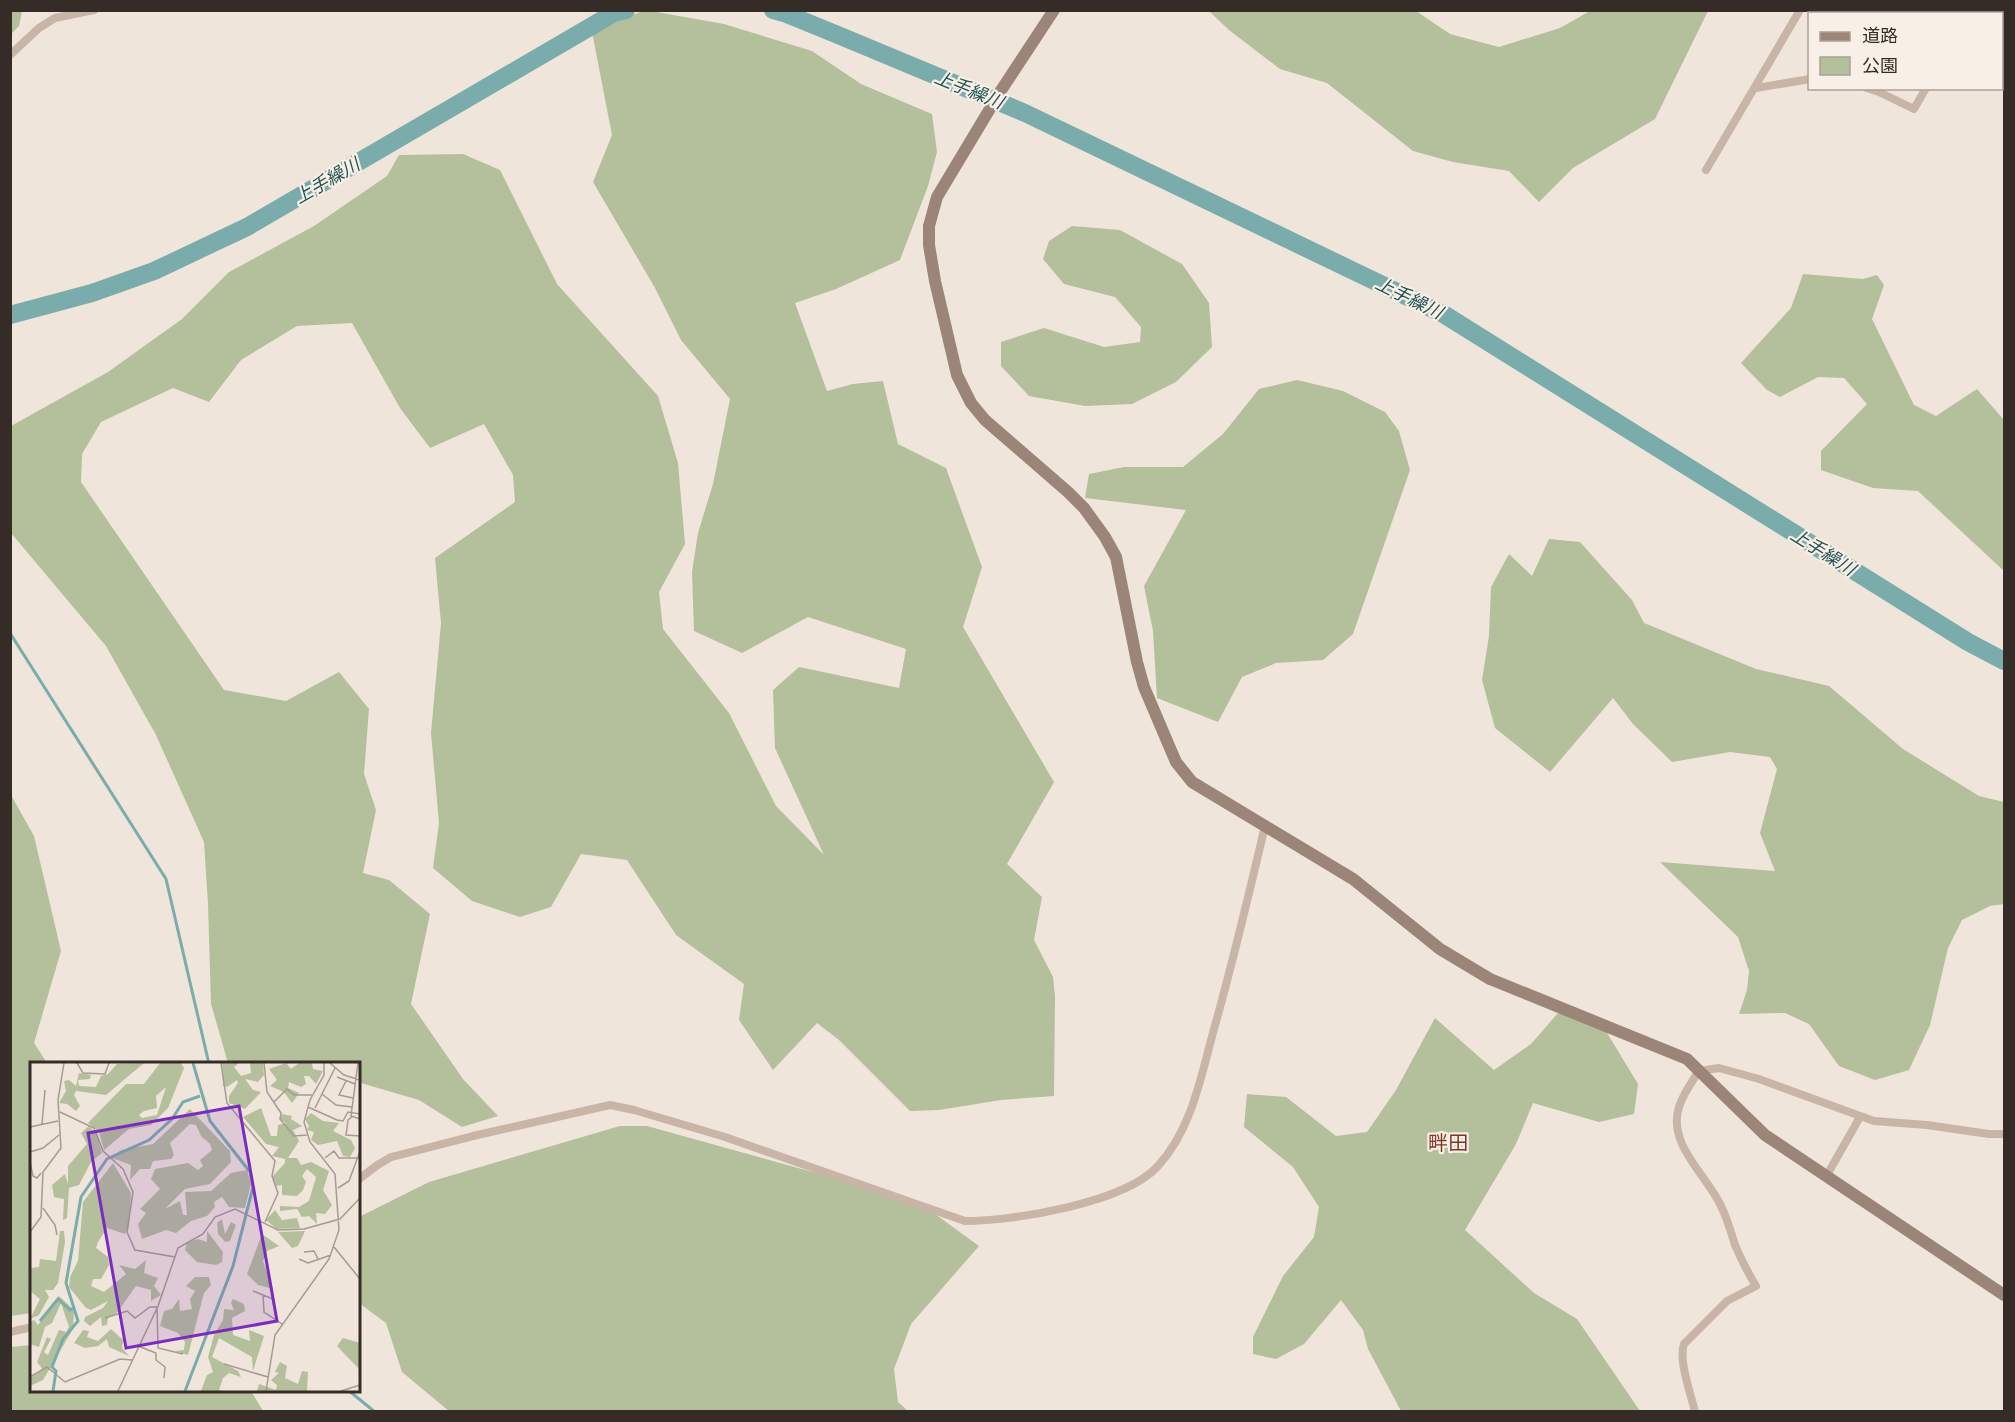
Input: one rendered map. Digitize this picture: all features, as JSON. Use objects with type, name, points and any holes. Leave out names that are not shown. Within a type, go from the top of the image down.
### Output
[{"type":"street","points":[[10,55],[39,28],[55,18],[94,10]]},
{"type":"street","points":[[1054,10],[1000,92],[937,196],[929,226],[934,281],[957,375],[971,403],[985,420],[1084,508],[1116,557],[1144,687],[1168,745],[1183,773],[1192,782],[1353,879],[1440,949],[1465,965],[1490,979],[1687,1059],[1764,1135],[2004,1295]]},
{"type":"street","points":[[1706,170],[1800,10]]},
{"type":"street","points":[[1756,88],[1808,79]]},
{"type":"street","points":[[1873,90],[1914,109],[1925,90]]},
{"type":"street","points":[[360,1178],[391,1157],[473,1136],[610,1106],[634,1110],[725,1137],[965,1221],[1005,1219],[1053,1210],[1120,1192],[1142,1180],[1158,1167],[1174,1145],[1187,1121],[1227,984],[1265,826]]},
{"type":"street","points":[[1695,1412],[1684,1366],[1682,1349],[1684,1344],[1727,1301],[1756,1286],[1743,1262],[1721,1205],[1688,1156],[1680,1138],[1677,1123],[1678,1109],[1699,1071],[1719,1068],[1759,1079],[1860,1117],[1888,1123],[2004,1134]]},
{"type":"street","points":[[1827,1175],[1860,1117]]},
{"type":"street","points":[[10,1332],[30,1327]]},
{"type":"green space","points":[[11,10],[22,11],[19,26],[11,34]]},
{"type":"green space","points":[[645,10],[724,24],[812,51],[861,84],[932,114],[937,152],[928,186],[900,260],[836,289],[795,303],[827,391],[853,384],[883,381],[898,444],[946,468],[982,567],[963,627],[1054,782],[1007,864],[1042,897],[1034,940],[1053,977],[1055,996],[1054,1096],[1001,1100],[939,1110],[910,1111],[839,1040],[817,1023],[773,1070],[739,1020],[744,984],[676,935],[627,860],[581,854],[551,907],[520,917],[472,901],[433,868],[439,823],[431,733],[441,623],[435,558],[515,502],[513,475],[484,424],[430,448],[400,408],[352,323],[297,326],[241,360],[209,402],[173,388],[101,422],[82,454],[81,482],[224,690],[286,701],[339,672],[369,709],[364,774],[376,810],[363,873],[389,880],[430,914],[411,1004],[463,1079],[498,1116],[462,1127],[419,1100],[360,1084],[360,1062],[228,1062],[211,1004],[204,842],[156,735],[106,646],[11,533],[11,426],[108,372],[182,319],[229,272],[314,226],[387,176],[399,155],[463,154],[500,170],[557,284],[658,396],[678,463],[685,544],[659,592],[663,629],[729,713],[776,806],[824,855],[775,748],[773,690],[799,667],[899,688],[906,649],[808,617],[742,653],[694,631],[692,572],[698,533],[713,484],[730,399],[681,340],[655,288],[593,182],[612,135],[592,32]]},
{"type":"green space","points":[[1209,11],[1416,11],[1450,34],[1499,47],[1560,28],[1590,11],[1708,11],[1655,119],[1573,168],[1539,202],[1509,171],[1453,162],[1413,151],[1327,83],[1280,69],[1229,30]]},
{"type":"green space","points":[[1072,226],[1120,230],[1182,264],[1209,303],[1212,347],[1176,382],[1132,404],[1085,406],[1029,396],[1001,366],[1001,342],[1044,328],[1104,347],[1140,342],[1141,327],[1115,297],[1064,284],[1043,259],[1049,241]]},
{"type":"green space","points":[[1803,274],[1863,279],[1877,275],[1884,285],[1872,319],[1914,405],[1936,416],[1977,389],[2004,420],[2004,571],[1918,491],[1873,488],[1821,470],[1821,451],[1867,404],[1844,378],[1818,377],[1780,397],[1767,390],[1741,363],[1791,308]]},
{"type":"green space","points":[[1297,380],[1343,391],[1385,412],[1399,431],[1410,470],[1353,634],[1323,660],[1276,663],[1242,677],[1218,722],[1157,698],[1153,631],[1144,586],[1186,510],[1085,498],[1089,474],[1124,467],[1183,467],[1223,434],[1259,389]]},
{"type":"green space","points":[[1549,539],[1580,542],[1632,600],[1644,623],[1756,669],[1829,686],[1903,749],[1979,796],[2004,802],[2004,904],[1990,906],[1962,920],[1948,948],[1930,1025],[1909,1070],[1875,1080],[1839,1066],[1809,1024],[1785,1013],[1739,1014],[1747,990],[1749,971],[1738,937],[1660,862],[1775,871],[1760,833],[1777,769],[1770,757],[1730,752],[1672,762],[1633,724],[1613,698],[1550,772],[1495,728],[1482,680],[1489,636],[1491,587],[1509,554],[1532,576]]},
{"type":"green space","points":[[11,795],[34,836],[61,951],[34,1043],[46,1062],[30,1062],[30,1313],[11,1316]]},
{"type":"green space","points":[[1558,1013],[1601,1023],[1638,1084],[1634,1114],[1599,1122],[1533,1103],[1516,1144],[1465,1230],[1534,1293],[1577,1319],[1640,1411],[1401,1411],[1368,1349],[1363,1330],[1341,1300],[1304,1344],[1276,1359],[1253,1354],[1253,1337],[1283,1276],[1314,1237],[1319,1207],[1293,1167],[1244,1127],[1247,1094],[1286,1097],[1336,1136],[1367,1132],[1396,1090],[1435,1018],[1494,1070],[1531,1044]]},
{"type":"green space","points":[[620,1126],[647,1126],[917,1201],[979,1246],[911,1324],[894,1369],[898,1402],[908,1411],[449,1411],[402,1372],[386,1323],[360,1304],[360,1216],[429,1182]]},
{"type":"green space","points":[[30,1345],[30,1392],[252,1392],[263,1411],[11,1411],[11,1347]]},
{"type":"waterway","name":"上手繰川","points":[[10,315],[92,293],[154,271],[247,227],[614,13],[626,10]]},
{"type":"waterway","name":"上手繰川","points":[[773,10],[1025,113],[1445,315],[1968,642],[2004,661]]},
{"type":"waterway","points":[[10,633],[166,879],[209,1062]]},
{"type":"waterway","points":[[350,1392],[375,1412]]},
{"type":"district","name":"畔田","points":[[1448,1143]]}]
